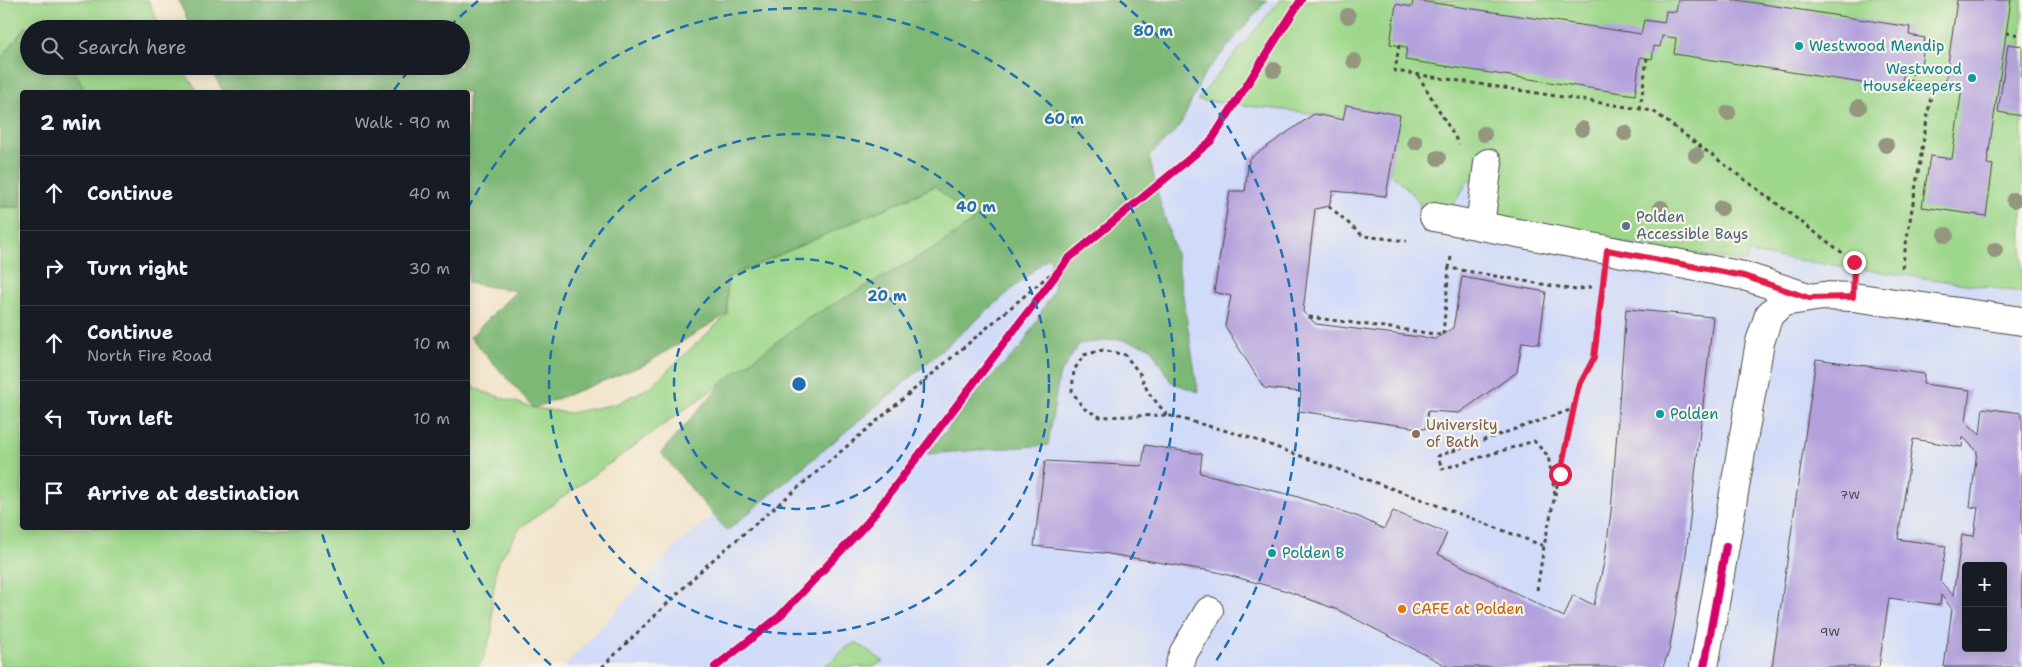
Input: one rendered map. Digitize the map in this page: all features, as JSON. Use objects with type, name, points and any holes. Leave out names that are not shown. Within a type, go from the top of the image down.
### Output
[{"type":"street","points":[[1480,226],[1486,174]]},
{"type":"street","points":[[1434,217],[1744,276],[1796,300]]},
{"type":"street","points":[[1704,667],[1760,342],[1768,315],[1796,300],[1853,297],[2022,321]]},
{"type":"street","points":[[1179,667],[1184,652],[1208,611]]},
{"type":"path","points":[[2006,33],[2022,35]]},
{"type":"path","points":[[1399,45],[1395,71],[1653,111],[1854,262],[1853,297]]},
{"type":"path","points":[[1640,109],[1647,58]]},
{"type":"path","points":[[1896,303],[1933,84],[1911,82],[1913,71]]},
{"type":"path","points":[[1418,75],[1486,174]]},
{"type":"path","points":[[602,667],[708,564],[1068,259]]},
{"type":"path","points":[[1309,317],[1443,335],[1449,268]]},
{"type":"path","points":[[1538,590],[1544,546],[1578,388],[1594,358],[1603,284],[1576,290]]},
{"type":"path","points":[[1167,415],[1148,392],[1140,374],[1125,355],[1103,350],[1084,355],[1074,370],[1072,391],[1083,408],[1100,417],[1167,415],[1242,436],[1316,460],[1544,546]]},
{"type":"path","points":[[1556,496],[1548,456],[1534,441],[1442,469],[1438,456],[1573,409]]},
{"type":"shaded area","name":"University of Bath","points":[[1224,0],[2022,0],[2022,667],[564,667],[677,545],[944,324]]},
{"type":"green space","points":[[0,0],[148,0],[157,20],[20,20],[20,34],[0,60]]},
{"type":"green space","points":[[178,0],[1267,0],[1203,76],[1179,128],[1149,156],[1160,202],[1177,258],[1198,392],[1171,382],[1150,347],[1119,339],[1079,344],[1059,376],[1048,445],[927,454],[987,381],[1022,346],[1054,290],[1050,256],[917,372],[727,531],[661,453],[723,382],[807,319],[937,247],[973,221],[935,186],[727,278],[727,314],[644,365],[534,408],[470,337],[516,291],[470,283],[470,90],[222,90],[214,75],[470,75],[470,20],[188,20]]},
{"type":"green space","points":[[1280,0],[2022,0],[2022,292],[1748,253],[1746,262],[1508,225],[1490,205],[1492,182],[1468,181],[1451,209],[1422,214],[1418,200],[1388,170],[1390,127],[1335,116],[1197,100]]},
{"type":"green space","points":[[20,34],[20,75],[77,75],[84,90],[20,90],[20,207],[0,207],[0,60]]},
{"type":"green space","points":[[77,75],[186,75],[197,90],[84,90]]},
{"type":"green space","points":[[936,186],[973,221],[937,247],[807,319],[520,528],[497,564],[492,600],[492,632],[482,661],[477,667],[0,667],[0,207],[20,207],[20,530],[470,530],[470,384],[484,392],[534,408],[570,413],[616,404],[650,387],[727,315],[727,278]]},
{"type":"green space","points":[[856,642],[883,661],[873,667],[823,667],[847,647]]},
{"type":"building","points":[[1413,0],[1641,34],[1644,20],[1664,23],[1666,11],[1676,12],[1678,0],[1737,0],[1910,27],[1909,35],[1925,38],[1920,73],[1904,70],[1901,89],[1674,54],[1676,38],[1662,36],[1660,47],[1654,46],[1652,59],[1640,57],[1635,95],[1405,60],[1407,47],[1390,44],[1396,4],[1412,7]]},
{"type":"building","name":"Westwood Housekeepers","points":[[1957,0],[2011,0],[1987,164],[1993,165],[1986,216],[1922,207],[1930,156],[1952,159],[1962,88],[1945,85]]},
{"type":"building","points":[[2008,44],[2022,46],[2022,116],[1998,112]]},
{"type":"building","points":[[1346,105],[1400,115],[1386,196],[1333,191],[1329,206],[1315,209],[1303,312],[1316,324],[1435,339],[1453,328],[1462,277],[1546,292],[1539,344],[1522,342],[1517,372],[1459,413],[1428,411],[1425,429],[1299,411],[1301,392],[1264,388],[1225,326],[1231,296],[1214,292],[1230,191],[1245,191],[1249,159],[1314,114],[1343,120]]},
{"type":"building","points":[[1626,309],[1713,317],[1685,563],[1669,651],[1663,667],[1449,667],[1338,610],[1287,591],[1217,572],[1103,553],[1034,546],[1045,461],[1142,466],[1145,445],[1202,454],[1200,473],[1295,496],[1359,517],[1384,529],[1393,511],[1447,533],[1438,554],[1564,617],[1573,595],[1594,605],[1604,563],[1611,512]]},
{"type":"building","points":[[1816,359],[1924,374],[1923,384],[1970,390],[1966,422],[1980,435],[1983,408],[2022,413],[2022,667],[1944,667],[1952,609],[1941,595],[1940,605],[1889,598],[1879,667],[1772,667]],"holes":[[[1963,437],[1977,451],[1970,507],[1978,508],[1974,536],[1962,535],[1953,595],[1940,581],[1946,546],[1898,539],[1913,439],[1962,447]]]},
{"type":"cycle path","points":[[715,667],[779,617],[868,522],[1068,259],[1211,141],[1301,0]]},
{"type":"cycle path","points":[[1704,667],[1726,546]]},
{"type":"place","name":"Westwood Mendip","points":[[1799,46]]},
{"type":"place","name":"Westwood Housekeepers","points":[[1972,78]]},
{"type":"place","name":"Polden Accessible Bays","points":[[1626,226]]},
{"type":"place","name":"Polden","points":[[1660,414]]},
{"type":"place","name":"University of Bath","points":[[1416,434]]},
{"type":"place","name":"Polden B","points":[[1272,553]]},
{"type":"place","name":"CAFE at Polden","points":[[1402,609]]},
{"type":"route","points":[[1560,474],[1578,388],[1594,358],[1607,250],[1744,276],[1809,298],[1823,296],[1853,297],[1854,262]]}]
